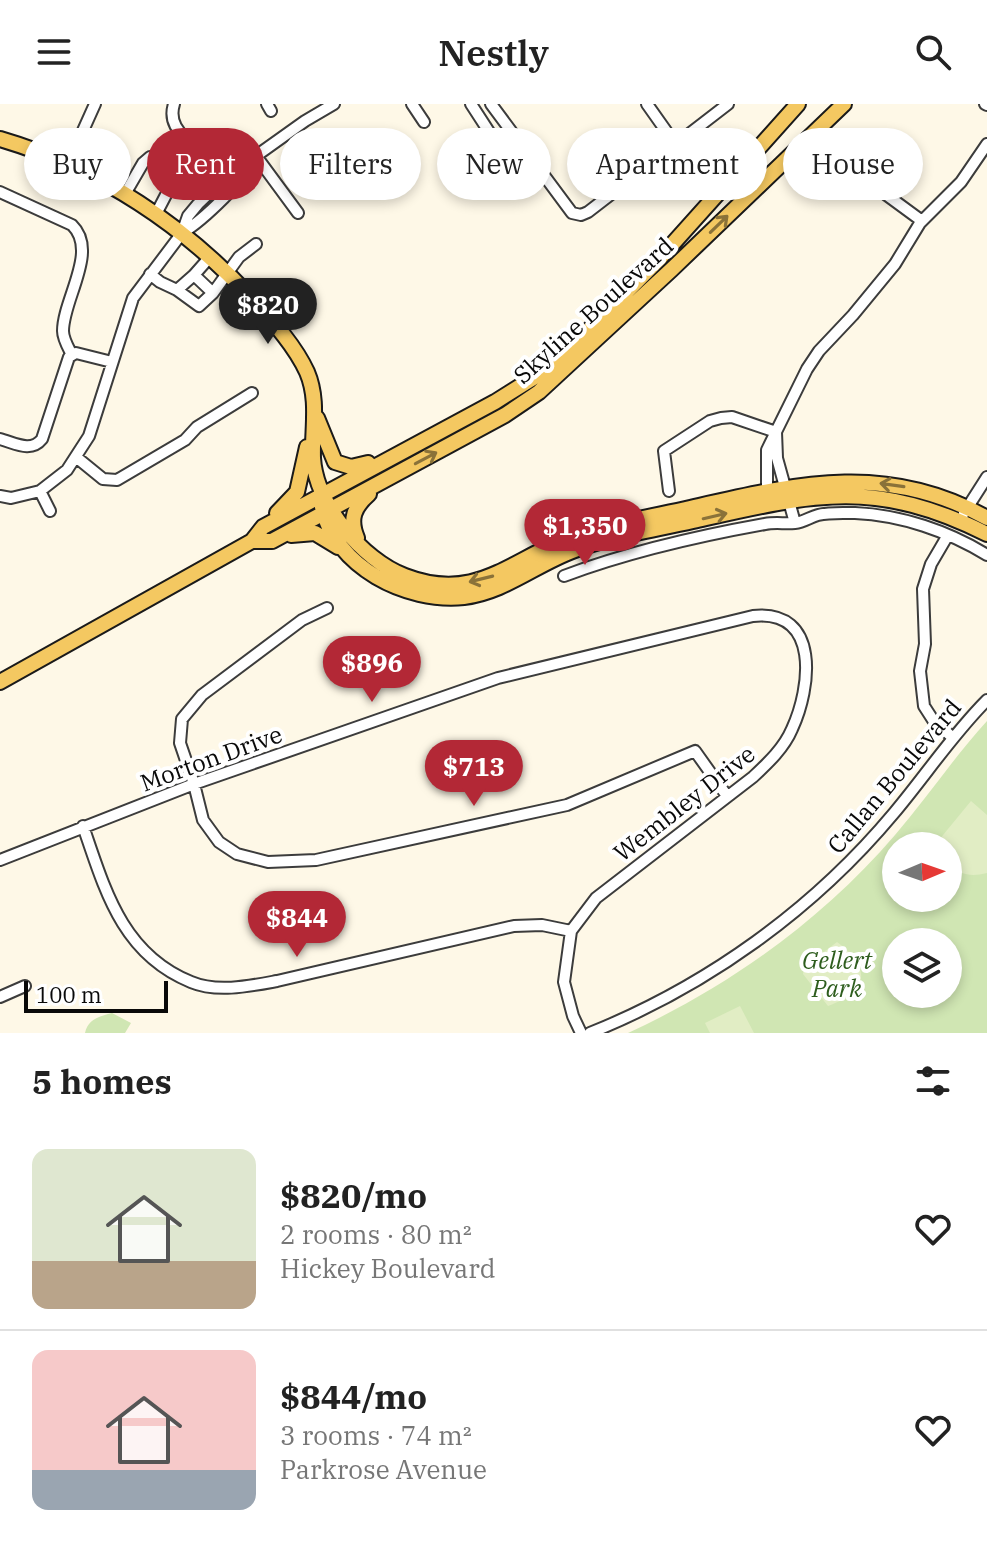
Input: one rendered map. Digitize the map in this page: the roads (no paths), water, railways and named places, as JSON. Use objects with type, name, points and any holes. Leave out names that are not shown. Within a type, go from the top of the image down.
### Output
[{"type":"main road","name":"Skyline Boulevard","points":[[0,682],[252,541],[263,527],[522,387],[563,354],[668,250],[798,104]]},
{"type":"main road","name":"Skyline Boulevard","points":[[252,541],[272,541],[505,415],[548,385],[844,104]]},
{"type":"main road","points":[[0,139],[24,148]]},
{"type":"main road","points":[[131,198],[182,233],[226,273],[262,309],[298,355],[311,382],[315,411],[314,467],[328,510],[331,531],[356,552],[374,575],[401,589],[441,597],[473,596],[502,587],[556,558],[585,547],[830,482],[881,483],[921,490],[967,507],[984,521]]},
{"type":"main road","points":[[315,411],[330,454],[338,465],[356,467],[399,453]]},
{"type":"main road","points":[[263,527],[297,492],[315,411]]},
{"type":"main road","points":[[356,552],[353,514],[360,502],[387,479]]},
{"type":"main road","points":[[272,541],[300,533],[315,533],[414,579],[433,583],[464,583],[504,572],[538,552],[575,536],[767,490],[874,497],[924,509],[960,522],[984,521]]},
{"type":"street","points":[[84,128],[95,104]]},
{"type":"street","points":[[174,104],[171,115],[176,128]]},
{"type":"street","points":[[264,150],[334,104]]},
{"type":"street","points":[[412,104],[424,122]]},
{"type":"street","points":[[471,104],[487,128]]},
{"type":"street","points":[[647,104],[664,128]]},
{"type":"street","points":[[698,128],[728,104]]},
{"type":"street","points":[[496,106],[572,213],[581,215],[604,200]]},
{"type":"street","points":[[767,490],[767,450],[807,369],[895,264],[922,221],[961,182],[987,144]]},
{"type":"street","points":[[131,184],[147,160]]},
{"type":"street","points":[[264,167],[298,213]]},
{"type":"street","points":[[0,192],[72,225],[78,231],[84,246],[63,330],[72,355]]},
{"type":"street","points":[[156,214],[163,200]]},
{"type":"street","points":[[0,496],[11,498],[40,491],[67,470],[76,457],[89,436],[112,362],[133,312],[133,298],[182,233],[188,216],[203,200]]},
{"type":"street","points":[[182,233],[198,223],[221,200]]},
{"type":"street","points":[[893,200],[922,221]]},
{"type":"street","points":[[150,274],[199,306],[213,293],[239,257],[256,244]]},
{"type":"street","points":[[177,290],[209,258]]},
{"type":"street","points":[[194,275],[213,293]]},
{"type":"street","points":[[0,439],[30,448],[37,445],[42,439],[69,357],[83,354],[112,362]]},
{"type":"street","points":[[76,457],[103,479],[117,480],[185,440],[197,427],[252,393]]},
{"type":"street","points":[[669,491],[664,451],[710,421],[732,417],[776,432]]},
{"type":"street","points":[[776,432],[777,458],[795,523]]},
{"type":"street","points":[[960,522],[987,477]]},
{"type":"street","points":[[40,491],[50,511]]},
{"type":"street","points":[[564,576],[602,563],[711,536],[766,524],[795,523],[823,514],[864,514],[907,522],[948,535],[987,555]]},
{"type":"street","points":[[948,535],[931,564],[923,589],[925,644],[920,671],[924,706],[933,720],[952,737]]},
{"type":"street","points":[[327,608],[302,620],[202,695],[182,719],[180,743],[203,820],[219,842],[237,854],[268,862],[316,860],[567,805],[695,751],[727,796]]},
{"type":"street","name":"Morton Drive","points":[[0,860],[194,784],[498,678],[762,615]]},
{"type":"street","name":"Wembley Drive","points":[[581,1033],[564,982],[571,931],[596,898],[775,757],[792,730],[804,693],[806,652],[798,633],[789,623],[774,616],[762,615]]},
{"type":"street","name":"Callan Boulevard","points":[[590,1033],[636,1014],[701,977],[779,924],[868,843],[952,737],[987,700]]},
{"type":"street","points":[[83,826],[108,897],[126,932],[152,958],[193,983],[237,988],[277,981],[514,926],[542,925],[571,931]]},
{"type":"street","points":[[0,997],[25,986]]},
{"type":"park label","name":"Gellert Park","points":[[837,974]]}]
